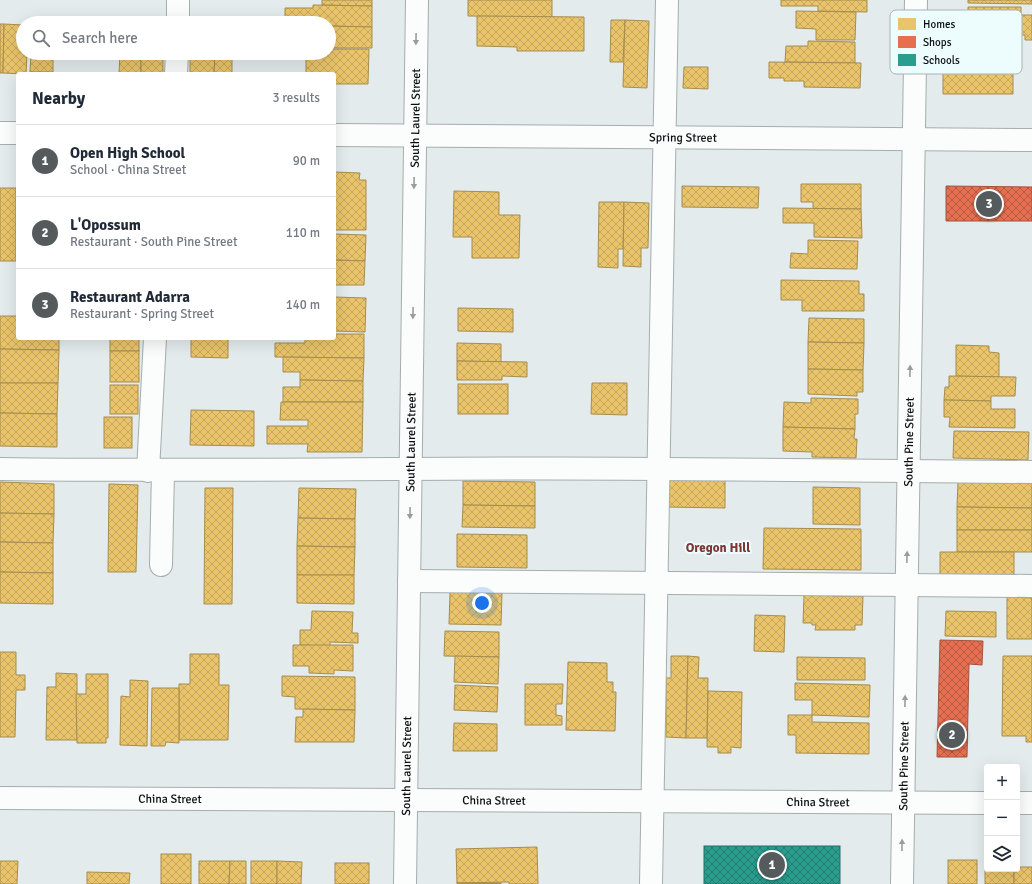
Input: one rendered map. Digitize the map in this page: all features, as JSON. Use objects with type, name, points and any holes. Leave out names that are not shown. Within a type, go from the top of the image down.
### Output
[{"type":"street","points":[[178,0],[178,16]]},
{"type":"street","name":"South Laurel Street","points":[[405,884],[417,0]]},
{"type":"street","points":[[652,884],[658,469],[666,137],[667,0]]},
{"type":"street","name":"South Pine Street","points":[[916,0],[916,10]]},
{"type":"street","points":[[176,72],[177,60]]},
{"type":"street","name":"South Pine Street","points":[[902,884],[915,74]]},
{"type":"street","points":[[0,133],[16,133]]},
{"type":"street","name":"Spring Street","points":[[336,136],[1032,140]]},
{"type":"street","points":[[155,340],[155,471],[161,565]]},
{"type":"street","points":[[0,469],[155,471],[658,469],[1032,472]]},
{"type":"street","points":[[409,581],[1032,586]]},
{"type":"street","name":"China Street","points":[[0,798],[984,803]]},
{"type":"street","points":[[1020,803],[1032,803]]},
{"type":"building: Homes","points":[[322,0],[372,0],[372,6],[322,5]]},
{"type":"building: Homes","points":[[468,0],[552,0],[552,17],[468,16]]},
{"type":"building: Homes","points":[[781,0],[867,0],[867,12],[818,11],[818,6],[781,6]]},
{"type":"building: Homes","points":[[968,0],[1032,0],[1032,4],[968,3]]},
{"type":"building: Homes","points":[[313,5],[372,6],[372,27],[336,26],[336,16],[285,16],[285,8],[313,8]]},
{"type":"building: Homes","points":[[968,7],[1021,7],[1021,10],[968,10]]},
{"type":"building: Homes","points":[[796,11],[856,12],[855,40],[816,40],[816,29],[796,28]]},
{"type":"building: Homes","points":[[1022,15],[1032,15],[1032,40],[1025,40],[1025,35],[1022,35]]},
{"type":"building: Homes","points":[[477,16],[584,17],[584,51],[517,51],[517,47],[477,46]]},
{"type":"building: Homes","points":[[611,20],[625,20],[623,62],[610,62]]},
{"type":"building: Homes","points":[[625,20],[649,21],[647,88],[623,87]]},
{"type":"building: Homes","points":[[0,24],[4,24],[3,73],[0,73]]},
{"type":"building: Homes","points":[[4,24],[16,25],[16,60],[27,60],[26,72],[3,73]]},
{"type":"building: Homes","points":[[336,26],[372,27],[372,48],[336,48]]},
{"type":"building: Homes","points":[[808,41],[855,42],[855,63],[785,62],[786,46],[808,46]]},
{"type":"building: Homes","points":[[336,49],[369,49],[368,84],[336,84],[336,72],[306,72],[306,60],[336,60]]},
{"type":"building: Homes","points":[[31,60],[53,60],[53,72],[30,72]]},
{"type":"building: Homes","points":[[120,60],[141,60],[141,72],[119,72]]},
{"type":"building: Homes","points":[[141,60],[163,60],[163,72],[141,72]]},
{"type":"building: Homes","points":[[190,60],[215,60],[214,72],[190,72]]},
{"type":"building: Homes","points":[[215,60],[232,60],[232,72],[214,72]]},
{"type":"building: Homes","points":[[769,62],[861,63],[860,88],[804,87],[804,81],[784,81],[784,78],[769,78]]},
{"type":"building: Homes","points":[[684,67],[708,67],[708,89],[683,88]]},
{"type":"building: Homes","points":[[943,74],[1013,74],[1013,94],[943,94]]},
{"type":"building: Homes","points":[[336,172],[360,173],[359,180],[366,180],[366,230],[336,230]]},
{"type":"building: Homes","points":[[801,184],[861,184],[861,209],[813,209],[813,202],[801,202]]},
{"type":"building: Homes","points":[[682,186],[759,187],[758,208],[682,207]]},
{"type":"building: Homes","points":[[0,188],[16,188],[16,261],[0,261]]},
{"type":"building: Homes","points":[[454,191],[499,192],[499,215],[520,215],[519,258],[472,258],[472,237],[453,237]]},
{"type":"building: Homes","points":[[599,202],[624,202],[623,249],[618,249],[618,268],[598,267]]},
{"type":"building: Homes","points":[[624,202],[649,203],[648,248],[641,248],[641,267],[623,266]]},
{"type":"building: Homes","points":[[783,208],[861,209],[862,238],[814,237],[814,223],[783,223]]},
{"type":"building: Homes","points":[[336,234],[366,235],[365,261],[336,260]]},
{"type":"building: Homes","points":[[808,240],[858,241],[857,269],[790,268],[791,253],[808,254]]},
{"type":"building: Homes","points":[[336,260],[365,261],[364,285],[336,285]]},
{"type":"building: Homes","points":[[781,280],[859,281],[859,294],[864,294],[864,311],[802,311],[802,300],[781,300]]},
{"type":"building: Homes","points":[[336,297],[366,298],[365,332],[336,331]]},
{"type":"building: Homes","points":[[458,308],[513,309],[513,332],[458,331]]},
{"type":"building: Homes","points":[[0,316],[16,316],[16,340],[59,340],[59,350],[0,349]]},
{"type":"building: Homes","points":[[809,318],[864,319],[864,343],[808,342]]},
{"type":"building: Homes","points":[[336,334],[364,334],[364,358],[275,357],[275,343],[305,343],[305,340],[336,340]]},
{"type":"building: Homes","points":[[110,340],[139,340],[139,351],[110,351]]},
{"type":"building: Homes","points":[[191,340],[228,340],[228,358],[191,357]]},
{"type":"building: Homes","points":[[808,342],[864,343],[863,370],[808,369]]},
{"type":"building: Homes","points":[[457,343],[501,344],[501,362],[457,361]]},
{"type":"building: Homes","points":[[956,345],[989,346],[989,352],[999,353],[999,377],[956,376]]},
{"type":"building: Homes","points":[[0,349],[59,350],[58,383],[0,383]]},
{"type":"building: Homes","points":[[110,351],[139,351],[139,382],[110,382]]},
{"type":"building: Homes","points":[[283,357],[364,358],[363,381],[300,380],[300,372],[283,372]]},
{"type":"building: Homes","points":[[457,361],[527,362],[527,377],[502,376],[502,380],[457,380]]},
{"type":"building: Homes","points":[[808,369],[863,370],[863,392],[857,392],[857,396],[808,394]]},
{"type":"building: Homes","points":[[949,376],[1016,377],[1015,396],[991,396],[991,401],[944,400],[945,387],[949,387]]},
{"type":"building: Homes","points":[[300,380],[363,381],[363,402],[283,402],[283,387],[300,387]]},
{"type":"building: Homes","points":[[0,383],[58,383],[57,414],[0,413]]},
{"type":"building: Homes","points":[[592,383],[627,383],[627,415],[591,414]]},
{"type":"building: Homes","points":[[458,384],[508,384],[508,414],[458,414]]},
{"type":"building: Homes","points":[[110,385],[138,385],[138,414],[110,414]]},
{"type":"building: Homes","points":[[811,398],[858,399],[858,414],[855,414],[855,429],[783,427],[784,402],[811,403]]},
{"type":"building: Homes","points":[[944,400],[991,401],[991,409],[1015,409],[1015,428],[949,427],[950,417],[944,417]]},
{"type":"building: Homes","points":[[281,402],[363,402],[362,452],[307,452],[308,444],[267,444],[267,426],[308,426],[308,420],[280,420]]},
{"type":"building: Homes","points":[[191,410],[254,411],[254,446],[190,445]]},
{"type":"building: Homes","points":[[0,413],[57,414],[57,447],[0,446]]},
{"type":"building: Homes","points":[[104,417],[132,417],[132,448],[104,448]]},
{"type":"building: Homes","points":[[783,427],[855,429],[854,439],[857,439],[856,458],[812,457],[812,452],[783,451]]},
{"type":"building: Homes","points":[[954,431],[1029,432],[1028,460],[953,458]]},
{"type":"building: Homes","points":[[666,480],[725,480],[725,508],[666,507]]},
{"type":"building: Homes","points":[[463,481],[535,482],[535,506],[463,505]]},
{"type":"building: Homes","points":[[0,482],[54,484],[54,514],[0,513]]},
{"type":"building: Homes","points":[[958,482],[1032,483],[1032,508],[957,507]]},
{"type":"building: Homes","points":[[109,484],[138,485],[136,572],[108,572]]},
{"type":"building: Homes","points":[[813,487],[860,488],[860,525],[813,524]]},
{"type":"building: Homes","points":[[205,488],[233,488],[232,604],[204,604]]},
{"type":"building: Homes","points":[[299,488],[356,489],[355,519],[298,518]]},
{"type":"building: Homes","points":[[463,505],[535,506],[535,528],[462,527]]},
{"type":"building: Homes","points":[[957,507],[1032,508],[1032,530],[957,530]]},
{"type":"building: Homes","points":[[0,513],[54,514],[53,543],[0,542]]},
{"type":"building: Homes","points":[[298,518],[355,519],[355,547],[297,546]]},
{"type":"building: Homes","points":[[764,528],[861,529],[861,570],[763,569]]},
{"type":"building: Homes","points":[[957,530],[1032,530],[1032,552],[957,552]]},
{"type":"building: Homes","points":[[457,534],[527,535],[527,568],[457,567]]},
{"type":"building: Homes","points":[[0,542],[53,543],[53,573],[0,572]]},
{"type":"building: Homes","points":[[297,546],[355,547],[354,575],[297,575]]},
{"type":"building: Homes","points":[[940,552],[1014,552],[1014,576],[940,575]]},
{"type":"building: Homes","points":[[0,572],[53,573],[53,604],[0,603]]},
{"type":"building: Homes","points":[[297,575],[354,575],[354,604],[297,603]]},
{"type":"building: Homes","points":[[450,592],[502,593],[501,625],[449,624]]},
{"type":"building: Homes","points":[[813,593],[832,593],[832,596],[863,596],[862,625],[855,625],[855,630],[815,630],[816,625],[812,625],[812,623],[803,623],[804,595],[813,596]]},
{"type":"building: Homes","points":[[1007,597],[1032,598],[1032,639],[1007,639]]},
{"type":"building: Homes","points":[[312,611],[353,612],[352,633],[358,633],[358,643],[330,642],[330,646],[300,645],[300,630],[311,630]]},
{"type":"building: Homes","points":[[946,611],[996,612],[996,637],[945,636]]},
{"type":"building: Homes","points":[[755,615],[785,616],[784,652],[754,651]]},
{"type":"building: Homes","points":[[445,631],[499,632],[499,657],[444,656]]},
{"type":"building: Homes","points":[[293,645],[353,645],[353,671],[334,670],[334,674],[309,673],[309,666],[293,666]]},
{"type":"building: Homes","points":[[0,652],[16,652],[16,675],[25,675],[25,690],[16,690],[15,737],[0,737]]},
{"type":"building: Homes","points":[[190,654],[219,654],[219,685],[229,685],[228,740],[179,740],[179,684],[190,684]]},
{"type":"building: Homes","points":[[455,656],[499,657],[498,684],[454,682]]},
{"type":"building: Homes","points":[[671,656],[688,656],[686,738],[666,737],[666,678],[671,678]]},
{"type":"building: Homes","points":[[688,656],[699,657],[698,678],[708,678],[707,738],[686,738]]},
{"type":"building: Homes","points":[[1003,656],[1032,656],[1032,742],[1026,742],[1026,736],[1002,736]]},
{"type":"building: Homes","points":[[797,657],[865,658],[865,680],[797,680]]},
{"type":"building: Homes","points":[[568,662],[607,663],[607,682],[613,682],[613,692],[616,692],[615,731],[566,730]]},
{"type":"building: Homes","points":[[56,673],[77,674],[77,740],[46,740],[47,687],[56,687]]},
{"type":"building: Homes","points":[[86,674],[108,674],[108,738],[106,738],[106,743],[77,743],[76,694],[86,694]]},
{"type":"building: Homes","points":[[282,676],[355,677],[355,710],[295,709],[295,697],[282,696]]},
{"type":"building: Homes","points":[[130,680],[148,681],[147,746],[120,745],[121,696],[130,697]]},
{"type":"building: Homes","points":[[795,683],[870,685],[869,717],[812,715],[812,700],[795,700]]},
{"type":"building: Homes","points":[[525,684],[563,684],[562,704],[556,704],[556,715],[562,716],[562,725],[525,725]]},
{"type":"building: Homes","points":[[455,685],[498,687],[497,712],[454,710]]},
{"type":"building: Homes","points":[[152,688],[179,688],[179,743],[166,742],[165,746],[151,746]]},
{"type":"building: Homes","points":[[708,691],[742,692],[741,748],[731,747],[731,753],[718,753],[718,747],[707,747]]},
{"type":"building: Homes","points":[[303,709],[355,710],[354,742],[295,742],[296,717],[303,717]]},
{"type":"building: Homes","points":[[788,715],[812,715],[812,722],[869,723],[869,754],[796,753],[796,735],[788,735]]},
{"type":"building: Homes","points":[[454,723],[497,724],[497,751],[453,751]]},
{"type":"building: Homes","points":[[537,847],[538,884],[509,884],[509,882],[457,883],[456,849]]},
{"type":"building: Homes","points":[[161,854],[191,854],[191,884],[161,884]]},
{"type":"building: Homes","points":[[948,860],[977,860],[977,884],[948,884]]},
{"type":"building: Homes","points":[[0,861],[18,861],[17,884],[0,884]]},
{"type":"building: Homes","points":[[199,861],[230,861],[229,884],[199,884]]},
{"type":"building: Homes","points":[[230,861],[246,861],[246,884],[229,884]]},
{"type":"building: Homes","points":[[251,861],[277,861],[277,884],[251,884]]},
{"type":"building: Homes","points":[[277,861],[302,862],[301,884],[277,884]]},
{"type":"building: Homes","points":[[335,863],[369,863],[369,884],[335,884]]},
{"type":"building: Homes","points":[[1020,867],[1032,867],[1032,884],[1014,884],[1014,872],[1020,872]]},
{"type":"building: Homes","points":[[87,872],[130,873],[129,884],[87,884]]},
{"type":"building: Homes","points":[[985,872],[1014,872],[1014,884],[985,884]]},
{"type":"building: Homes","points":[[501,883],[501,884],[457,884]]},
{"type":"building: Shops","points":[[946,186],[1032,187],[1032,221],[946,221]]},
{"type":"building: Shops","points":[[940,640],[983,641],[982,665],[969,664],[967,757],[937,757]]},
{"type":"building: Schools","points":[[704,846],[840,846],[840,884],[704,884]]},
{"type":"place","name":"Restaurant Adarra","points":[[989,204]]},
{"type":"place","name":"L'Opossum","points":[[952,735]]},
{"type":"place","name":"Open High School","points":[[772,865]]},
{"type":"district","name":"Oregon Hill","points":[[718,548]]}]
